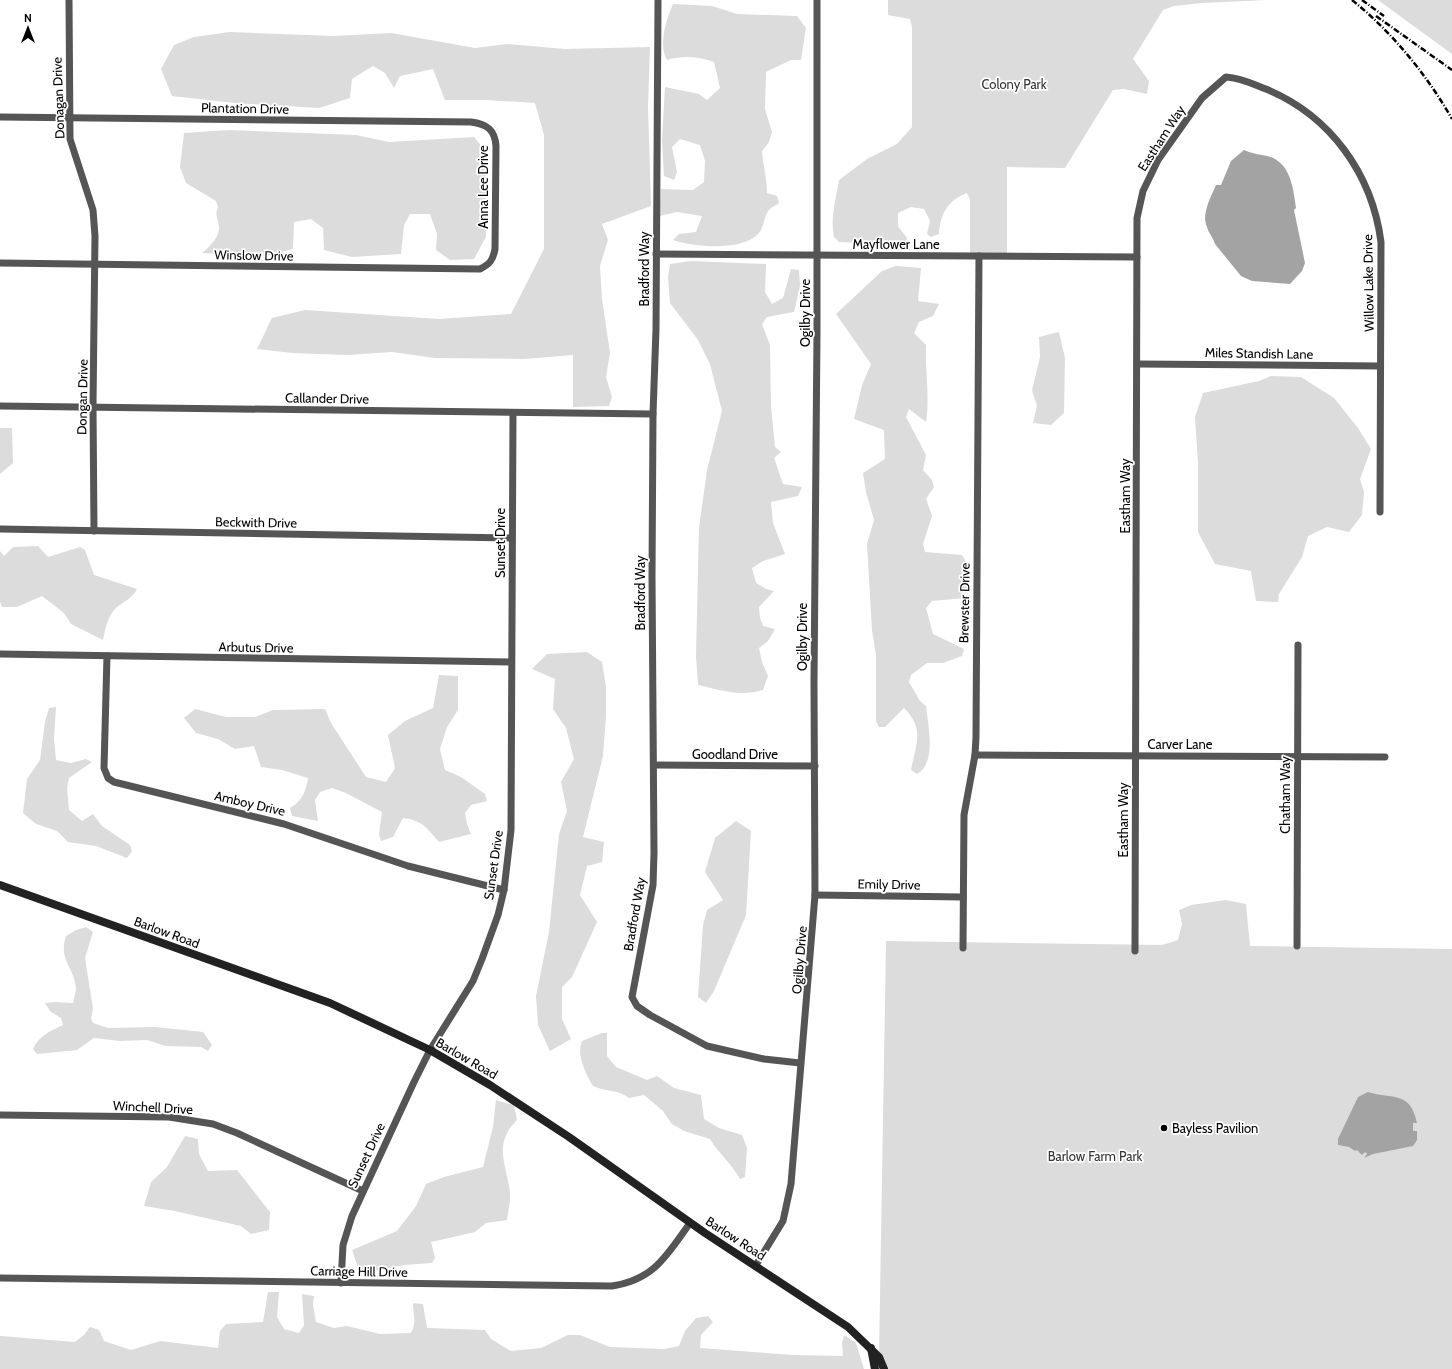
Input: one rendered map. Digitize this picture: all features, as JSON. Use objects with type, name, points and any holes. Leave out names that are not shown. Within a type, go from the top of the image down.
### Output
[{"type":"street","name":"Donagan Drive","points":[[69,0],[69,118],[71,145],[93,210],[95,264]]},
{"type":"street","name":"Bradford Way","points":[[658,0],[651,687],[654,765],[653,885],[633,987],[632,1001],[650,1015],[707,1046],[756,1057],[800,1063]]},
{"type":"street","name":"Ogilby Drive","points":[[756,1265],[781,1224],[791,1184],[815,895],[814,684],[818,255],[817,0]]},
{"type":"street","name":"Eastham Way","points":[[1135,951],[1138,209],[1149,176],[1158,160],[1202,98],[1226,77],[1234,78]]},
{"type":"street","name":"Willow Lake Drive","points":[[1234,78],[1274,92],[1299,106],[1318,121],[1341,144],[1363,178],[1373,204],[1381,242],[1379,366],[1380,512]]},
{"type":"street","name":"Plantation Drive","points":[[0,117],[472,122],[488,127]]},
{"type":"street","name":"Anna Lee Drive","points":[[488,127],[495,137],[496,146],[495,249]]},
{"type":"street","name":"Winslow Drive","points":[[0,263],[480,269],[488,265],[493,259],[495,249]]},
{"type":"street","name":"Mayflower Lane","points":[[656,254],[1137,257]]},
{"type":"street","name":"Brewster Drive","points":[[963,948],[964,815],[975,755],[979,412],[979,256]]},
{"type":"street","name":"Dongan Drive","points":[[94,531],[93,406],[95,264]]},
{"type":"street","name":"Miles Standish Lane","points":[[1138,364],[1379,366]]},
{"type":"street","name":"Callander Drive","points":[[0,406],[93,406],[513,414],[653,414]]},
{"type":"street","name":"Sunset Drive","points":[[341,1283],[341,1259],[346,1232],[362,1191],[430,1050],[473,981],[496,921],[504,890],[511,830],[513,414]]},
{"type":"street","name":"Beckwith Drive","points":[[0,529],[512,538]]},
{"type":"street","name":"Chatham Way","points":[[1297,946],[1298,645]]},
{"type":"street","name":"Arbutus Drive","points":[[0,654],[511,662]]},
{"type":"street","name":"Amboy Drive","points":[[107,656],[104,768],[108,778],[114,782],[284,824],[408,866],[504,890]]},
{"type":"street","name":"Carver Lane","points":[[975,755],[1297,758],[1385,757]]},
{"type":"street","name":"Goodland Drive","points":[[654,765],[815,766]]},
{"type":"street","name":"Barlow Road","points":[[0,885],[330,1003],[430,1050],[490,1086],[569,1137],[690,1223],[756,1265],[848,1327],[882,1360],[884,1369]]},
{"type":"street","name":"Emily Drive","points":[[815,895],[963,897]]},
{"type":"street","name":"Winchell Drive","points":[[0,1115],[169,1117],[196,1120],[213,1124],[247,1137],[362,1191]]},
{"type":"street","name":"Carriage Hill Drive","points":[[0,1278],[618,1285],[642,1278],[659,1264],[690,1223]]},
{"type":"street","points":[[871,1348],[875,1369]]},
{"type":"green space","name":"Colony Park","points":[[888,0],[1267,0],[1202,3],[1174,6],[1163,10],[1133,59],[1149,81],[1147,94],[1124,89],[1113,90],[1065,168],[1007,167],[1007,256],[970,256],[970,200],[967,193],[960,196],[950,204],[943,214],[939,234],[931,237],[927,234],[930,221],[924,209],[911,207],[898,213],[898,226],[907,238],[906,241],[886,244],[839,242],[834,237],[833,216],[839,180],[867,159],[897,144],[912,127],[912,27],[910,19],[888,15]]},
{"type":"green space","points":[[1378,0],[1452,0],[1452,54]]},
{"type":"green space","points":[[673,4],[712,6],[737,14],[797,16],[806,28],[801,60],[791,60],[766,72],[765,109],[772,132],[769,142],[762,151],[767,193],[777,196],[779,203],[767,212],[759,233],[751,239],[741,243],[705,246],[693,245],[673,240],[679,234],[696,232],[702,216],[677,212],[659,216],[661,189],[693,190],[704,182],[705,161],[700,145],[680,139],[672,147],[677,172],[674,180],[664,176],[662,140],[665,87],[699,94],[707,100],[720,88],[714,62],[691,57],[667,60],[664,54],[663,40],[668,17]]},
{"type":"green space","points":[[230,32],[333,36],[391,33],[475,48],[507,44],[565,49],[650,47],[648,107],[651,206],[602,224],[608,240],[600,266],[602,299],[610,353],[606,377],[612,397],[609,406],[573,407],[573,355],[524,359],[435,358],[392,352],[347,355],[292,353],[257,349],[272,318],[305,310],[439,319],[511,314],[544,249],[544,135],[535,103],[486,100],[445,100],[433,69],[400,76],[394,88],[385,73],[373,66],[352,79],[350,98],[319,108],[234,103],[172,96],[161,69],[174,45],[194,37]]},
{"type":"green space","points":[[229,130],[356,135],[389,142],[474,137],[484,149],[486,172],[486,237],[474,259],[450,260],[436,250],[437,234],[430,214],[410,214],[404,225],[401,254],[352,257],[324,250],[323,228],[311,219],[294,222],[293,249],[267,256],[202,253],[217,236],[219,226],[216,213],[218,207],[216,201],[186,183],[180,167],[184,133]]},
{"type":"green space","points":[[691,261],[766,264],[765,292],[772,304],[783,298],[791,269],[799,270],[800,286],[794,312],[767,317],[762,324],[770,345],[771,406],[775,447],[781,452],[774,458],[783,484],[802,487],[798,496],[771,502],[773,523],[785,554],[763,561],[752,568],[756,583],[766,589],[774,591],[759,607],[760,618],[763,626],[775,629],[768,641],[759,648],[762,662],[768,676],[763,690],[755,692],[738,693],[698,685],[696,656],[699,528],[707,470],[722,411],[710,364],[698,340],[670,303],[668,277],[670,264]]},
{"type":"green space","points":[[896,266],[921,268],[918,301],[939,304],[933,316],[919,322],[914,333],[926,345],[928,403],[926,422],[909,409],[906,417],[926,455],[923,470],[932,480],[934,487],[926,499],[932,516],[923,544],[925,552],[962,555],[967,565],[965,598],[932,601],[926,608],[933,634],[964,649],[962,656],[943,663],[927,663],[911,675],[909,682],[920,701],[926,706],[930,743],[927,761],[923,769],[917,774],[911,770],[917,744],[917,730],[911,716],[904,708],[885,727],[879,727],[876,721],[876,655],[872,630],[867,544],[874,520],[866,492],[863,473],[885,459],[884,430],[854,419],[862,385],[871,364],[836,314],[882,271]]},
{"type":"green space","points":[[1059,332],[1065,358],[1064,413],[1051,425],[1033,423],[1037,406],[1032,390],[1040,357],[1039,337]]},
{"type":"green space","points":[[1271,376],[1301,377],[1334,398],[1358,428],[1371,449],[1360,479],[1364,492],[1362,515],[1349,532],[1327,527],[1308,536],[1302,557],[1279,594],[1278,602],[1256,601],[1251,571],[1215,564],[1198,532],[1198,463],[1195,417],[1203,393],[1259,381]]},
{"type":"green space","points":[[0,428],[12,428],[13,463],[0,474]]},
{"type":"green space","points":[[38,546],[48,557],[80,547],[85,550],[94,575],[137,589],[130,598],[113,611],[107,623],[103,640],[71,624],[64,613],[42,596],[17,607],[2,607],[0,602],[0,551],[4,556],[13,547]]},
{"type":"green space","points":[[587,652],[602,662],[606,687],[606,716],[603,756],[583,837],[604,842],[602,862],[587,866],[580,895],[597,922],[572,977],[562,987],[562,1019],[571,1039],[550,1051],[538,1025],[536,996],[549,932],[559,834],[567,811],[561,782],[574,759],[566,728],[553,709],[555,679],[532,669],[547,654]]},
{"type":"green space","points":[[439,675],[458,676],[458,710],[447,727],[440,749],[445,770],[461,777],[485,794],[487,801],[471,805],[465,813],[471,834],[439,842],[420,823],[403,818],[393,837],[381,841],[379,834],[382,812],[346,793],[332,788],[320,792],[315,800],[318,821],[292,816],[290,808],[303,796],[308,778],[282,770],[261,767],[254,746],[235,749],[218,739],[196,733],[184,718],[195,709],[226,717],[255,717],[273,710],[325,709],[331,723],[366,777],[386,782],[395,768],[388,735],[405,721],[433,708]]},
{"type":"green space","points":[[56,707],[54,739],[56,760],[71,763],[86,759],[92,762],[69,778],[67,788],[69,810],[82,821],[93,814],[102,826],[130,845],[132,851],[127,858],[96,846],[68,842],[57,831],[36,824],[23,813],[27,779],[40,760],[45,722],[49,708]]},
{"type":"green space","points":[[736,821],[751,831],[746,915],[714,991],[706,1003],[698,997],[703,925],[707,910],[723,900],[705,872],[715,838]]},
{"type":"green space","name":"Barlow Farm Park","points":[[1226,900],[1246,904],[1250,946],[1452,949],[1452,1369],[884,1369],[879,1357],[886,941],[1162,945],[1178,940],[1182,924],[1179,910],[1191,905]]},
{"type":"green space","points":[[86,927],[93,932],[85,958],[93,1009],[91,1018],[93,1023],[108,1028],[155,1027],[203,1032],[212,1045],[208,1051],[201,1047],[166,1046],[147,1040],[120,1041],[94,1038],[77,1050],[37,1054],[33,1049],[35,1044],[49,1032],[63,1025],[61,1018],[51,1012],[45,1003],[73,1003],[76,988],[75,980],[65,957],[64,944],[66,936],[76,930]]},
{"type":"green space","points":[[602,1033],[607,1033],[607,1056],[616,1067],[647,1080],[657,1076],[674,1088],[701,1095],[704,1119],[719,1128],[742,1135],[747,1148],[745,1177],[740,1179],[710,1139],[684,1131],[672,1124],[663,1111],[644,1095],[629,1098],[620,1093],[593,1086],[587,1076],[581,1058],[580,1046],[582,1041]]},
{"type":"green space","points":[[496,1100],[514,1105],[517,1120],[505,1137],[503,1146],[504,1163],[510,1195],[507,1220],[486,1223],[475,1232],[431,1242],[435,1258],[432,1263],[405,1265],[368,1272],[359,1270],[352,1250],[397,1231],[416,1206],[426,1184],[444,1177],[483,1167],[493,1127]]},
{"type":"green space","points":[[185,1136],[198,1139],[199,1154],[208,1171],[237,1170],[270,1212],[269,1230],[251,1234],[241,1226],[175,1211],[144,1206],[151,1182],[167,1167]]},
{"type":"green space","points":[[268,1292],[279,1292],[277,1317],[284,1329],[299,1333],[304,1325],[302,1294],[314,1296],[313,1305],[316,1322],[334,1328],[347,1326],[380,1334],[411,1333],[414,1322],[413,1303],[423,1304],[427,1328],[485,1330],[491,1339],[511,1351],[541,1348],[568,1335],[580,1335],[610,1347],[664,1349],[679,1346],[685,1331],[696,1318],[708,1316],[713,1322],[701,1335],[700,1348],[793,1355],[843,1356],[842,1343],[844,1335],[856,1343],[864,1369],[0,1369],[0,1336],[75,1342],[84,1335],[90,1327],[99,1330],[104,1341],[131,1350],[160,1341],[218,1348],[220,1331],[226,1324],[263,1322]]},
{"type":"shaded area","points":[[1244,150],[1271,157],[1279,161],[1288,174],[1291,182],[1296,208],[1294,210],[1305,263],[1302,271],[1290,284],[1252,281],[1241,276],[1215,244],[1205,222],[1209,200],[1216,185],[1221,185],[1231,161]]},
{"type":"shaded area","points":[[1368,1092],[1399,1098],[1410,1105],[1417,1123],[1413,1123],[1413,1131],[1417,1131],[1417,1140],[1413,1146],[1373,1154],[1364,1158],[1367,1154],[1365,1152],[1362,1155],[1357,1150],[1355,1151],[1349,1147],[1338,1145],[1338,1139],[1358,1097]]},
{"type":"railway","points":[[1352,0],[1367,12],[1408,55],[1420,70],[1452,119]]},
{"type":"railway","points":[[1362,0],[1384,16]]},
{"type":"railway","points":[[1376,16],[1452,70]]},
{"type":"place","name":"Bayless Pavilion","points":[[1164,1128]]}]
